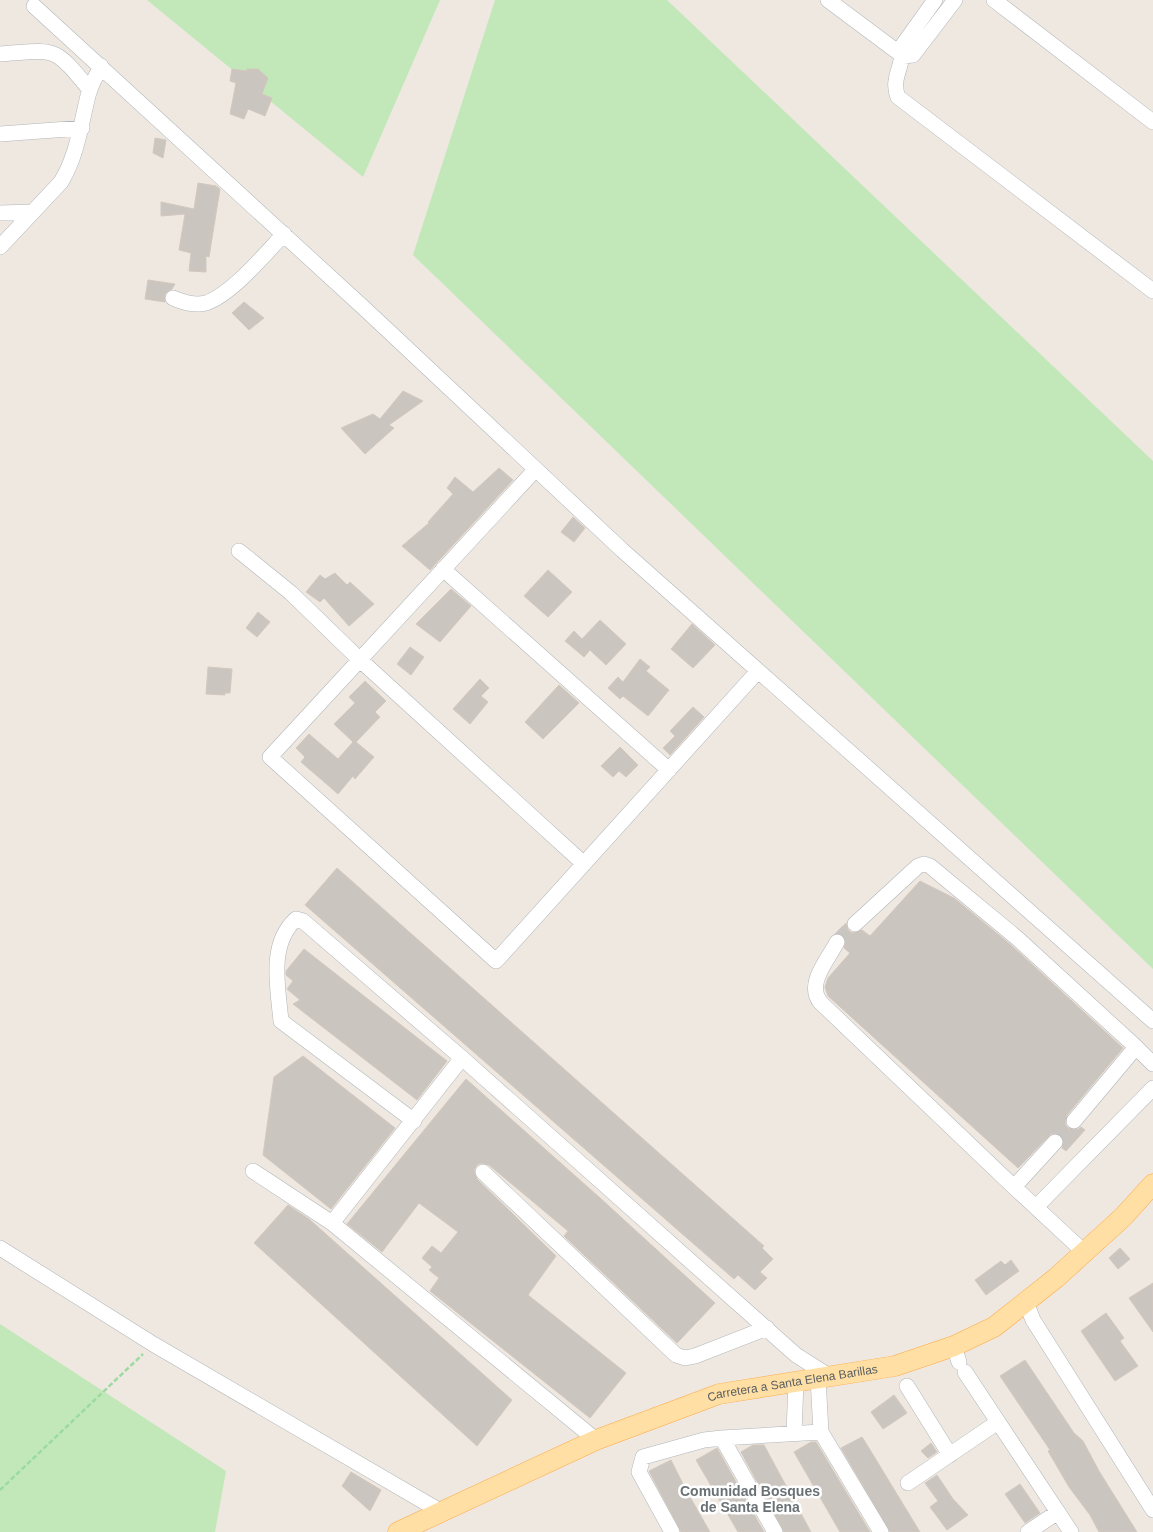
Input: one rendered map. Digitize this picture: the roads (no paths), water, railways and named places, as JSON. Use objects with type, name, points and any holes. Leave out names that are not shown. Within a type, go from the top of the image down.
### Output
[{"type":"main road","name":"Carretera a Santa Elena Barillas","points":[[398,1532],[596,1440],[719,1394],[895,1366],[959,1360],[994,1327],[1026,1302],[1123,1217],[1153,1184]]},
{"type":"street","points":[[828,0],[903,56],[913,55],[955,0]]},
{"type":"street","points":[[935,0],[902,46],[903,56],[894,85],[902,102],[1153,291]]},
{"type":"street","points":[[994,0],[1153,122]]},
{"type":"street","points":[[34,6],[284,234],[535,470],[758,672],[1153,1021]]},
{"type":"street","points":[[0,54],[46,50],[56,53],[64,59],[90,90]]},
{"type":"street","points":[[0,247],[61,182],[67,172],[82,128],[90,90],[101,66]]},
{"type":"street","points":[[0,134],[82,128]]},
{"type":"street","points":[[0,213],[32,212]]},
{"type":"street","points":[[172,298],[196,304],[207,302],[246,275],[284,234]]},
{"type":"street","points":[[535,470],[270,757],[496,961],[758,672]]},
{"type":"street","points":[[239,551],[291,593],[359,659],[584,864]]},
{"type":"street","points":[[443,568],[669,770]]},
{"type":"street","points":[[855,924],[918,866],[924,864],[930,866],[1017,938],[1153,1064]]},
{"type":"street","points":[[414,1121],[281,1021],[276,965],[278,950],[289,924],[296,919],[303,920],[462,1058],[823,1377],[820,1432],[881,1532]]},
{"type":"street","points":[[838,942],[814,984],[815,995],[820,1002],[1084,1252]]},
{"type":"street","points":[[1074,1121],[1136,1047]]},
{"type":"street","points":[[332,1223],[462,1058]]},
{"type":"street","points":[[1036,1208],[1153,1088]]},
{"type":"street","points":[[1014,1187],[1055,1142]]},
{"type":"street","points":[[253,1171],[332,1223],[596,1440]]},
{"type":"street","points":[[483,1172],[676,1356],[685,1358],[695,1356],[767,1328]]},
{"type":"street","points":[[0,1248],[153,1344],[440,1511]]},
{"type":"street","points":[[1026,1302],[1032,1320],[1153,1510]]},
{"type":"street","points":[[959,1360],[1071,1532]]},
{"type":"street","points":[[794,1432],[796,1382]]},
{"type":"street","points":[[907,1386],[950,1455]]},
{"type":"street","points":[[908,1483],[998,1422]]},
{"type":"street","points":[[672,1532],[639,1472],[643,1457],[704,1440],[794,1432],[820,1432]]},
{"type":"street","points":[[722,1438],[776,1532]]},
{"type":"street","points":[[1028,1532],[1058,1512]]},
{"type":"tunnel","points":[[837,942],[855,924]]},
{"type":"tunnel","points":[[1055,1142],[1074,1121]]},
{"type":"district","name":"Comunidad Bosques de Santa Elena","points":[[750,1499]]}]
